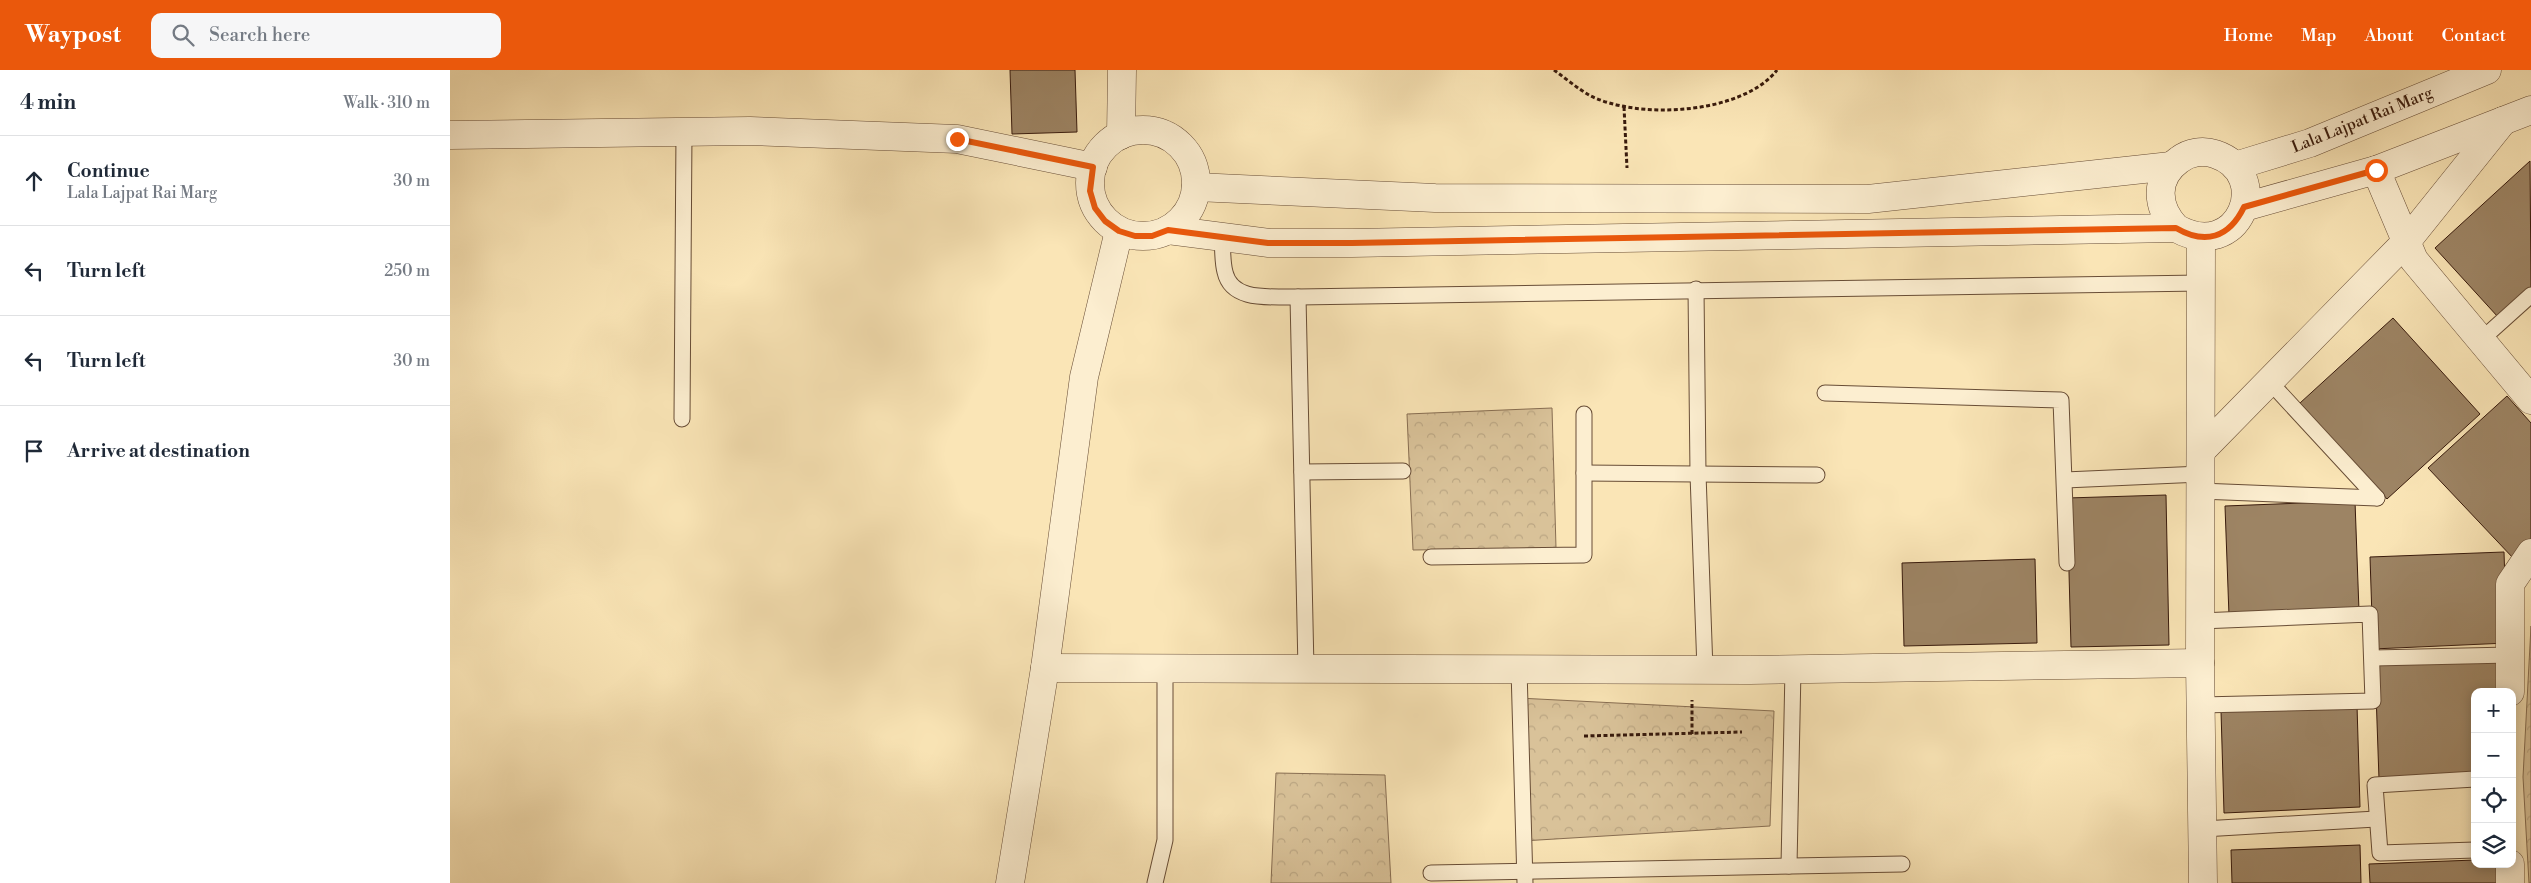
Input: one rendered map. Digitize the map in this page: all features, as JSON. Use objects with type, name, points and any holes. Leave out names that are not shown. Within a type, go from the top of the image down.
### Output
[{"type":"street","points":[[1120,135],[1122,70]]},
{"type":"street","name":"Lala Lajpat Rai Marg","points":[[2235,166],[2310,143],[2487,70]]},
{"type":"street","points":[[2244,207],[2376,170],[2531,110]]},
{"type":"street","points":[[2201,472],[2269,381],[2406,242],[2503,121]]},
{"type":"street","points":[[1138,130],[1156,132],[1174,139],[1186,152],[1195,168],[1196,187],[1192,204],[1182,220],[1168,230],[1152,236],[1135,236],[1119,231],[1105,221],[1095,208],[1090,191],[1093,167],[1096,158],[1107,145],[1120,135],[1138,130]]},
{"type":"street","points":[[450,135],[750,131],[957,139],[1093,167]]},
{"type":"street","points":[[2196,152],[2210,152],[2224,157],[2235,166],[2243,179],[2246,193],[2244,207],[2238,220],[2228,230],[2215,236],[2201,238],[2188,235],[2176,228],[2166,218],[2161,205],[2160,191],[2163,178],[2171,166],[2182,157],[2196,152]]},
{"type":"street","points":[[1196,187],[1435,198],[1868,200],[2171,166]]},
{"type":"street","points":[[2376,170],[2414,260],[2531,400]]},
{"type":"street","points":[[1168,230],[1268,243],[1352,243],[2176,228]]},
{"type":"street","points":[[1010,883],[1045,668],[1084,377],[1119,231]]},
{"type":"street","points":[[2201,238],[2200,663],[2203,883]]},
{"type":"street","points":[[2510,688],[2510,584],[2531,553]]},
{"type":"street","points":[[1045,668],[1706,670],[2200,663]]},
{"type":"street","points":[[2510,868],[2510,883]]},
{"type":"lane","points":[[682,419],[684,132]]},
{"type":"lane","points":[[1222,237],[1225,272],[1231,286],[1238,292],[1298,297],[1696,289],[2201,283]]},
{"type":"lane","points":[[1696,289],[1698,474],[1706,670]]},
{"type":"lane","points":[[2481,340],[2531,295]]},
{"type":"lane","points":[[1298,297],[1306,669]]},
{"type":"lane","points":[[2065,480],[2201,472],[2377,498],[2269,381]]},
{"type":"lane","points":[[1825,394],[2061,400],[2067,564]]},
{"type":"lane","points":[[1431,557],[1584,554],[1584,414]]},
{"type":"lane","points":[[1302,472],[1404,471]]},
{"type":"lane","points":[[1584,473],[1817,476]]},
{"type":"lane","points":[[2200,621],[2370,614],[2373,658],[2373,700],[2201,705]]},
{"type":"lane","points":[[2373,658],[2510,655]]},
{"type":"lane","points":[[1155,883],[1165,840],[1165,668]]},
{"type":"lane","points":[[1788,866],[1793,669]]},
{"type":"lane","points":[[1520,670],[1525,877]]},
{"type":"lane","points":[[2471,779],[2375,785],[2380,853],[2471,850]]},
{"type":"lane","points":[[2203,829],[2376,818]]},
{"type":"lane","points":[[1431,873],[1525,877],[1788,866],[1902,864]]},
{"type":"path","points":[[1554,70],[1589,95],[1624,107],[1680,110],[1711,105],[1734,98],[1758,86],[1776,70]]},
{"type":"path","points":[[1624,107],[1629,199]]},
{"type":"path","points":[[1584,736],[1742,732]]},
{"type":"green space","points":[[1552,408],[1556,548],[1413,550],[1407,414]]},
{"type":"green space","points":[[2531,626],[2531,883],[2529,883],[2523,777]]},
{"type":"green space","points":[[1518,698],[1774,711],[1770,826],[1522,841]]},
{"type":"green space","points":[[1276,773],[1385,775],[1391,883],[1271,883]]},
{"type":"building","points":[[1010,70],[1075,70],[1077,132],[1012,134]]},
{"type":"building","points":[[2530,161],[2531,287],[2498,317],[2435,248]]},
{"type":"building","points":[[2393,318],[2480,414],[2387,499],[2300,403]]},
{"type":"building","points":[[2507,396],[2531,423],[2531,546],[2514,559],[2428,468]]},
{"type":"building","points":[[2166,495],[2169,645],[2071,647],[2067,498]]},
{"type":"building","points":[[2355,501],[2359,611],[2229,616],[2225,506]]},
{"type":"building","points":[[2504,552],[2507,643],[2373,649],[2370,557]]},
{"type":"building","points":[[2035,559],[2037,643],[1904,646],[1902,563]]},
{"type":"building","points":[[2504,659],[2505,688],[2471,688],[2471,775],[2379,779],[2375,664]]},
{"type":"building","points":[[2357,705],[2360,807],[2224,813],[2221,711]]},
{"type":"building","points":[[2360,845],[2361,883],[2232,883],[2231,850]]},
{"type":"building","points":[[2471,860],[2471,868],[2504,868],[2504,883],[2370,883],[2369,864]]},
{"type":"route","points":[[957,139],[1093,167],[1090,174],[1090,191],[1095,208],[1105,221],[1119,231],[1135,236],[1152,236],[1168,230],[1268,243],[2176,228],[2188,235],[2201,238],[2215,236],[2228,230],[2238,220],[2244,207],[2308,191],[2376,170]]}]
